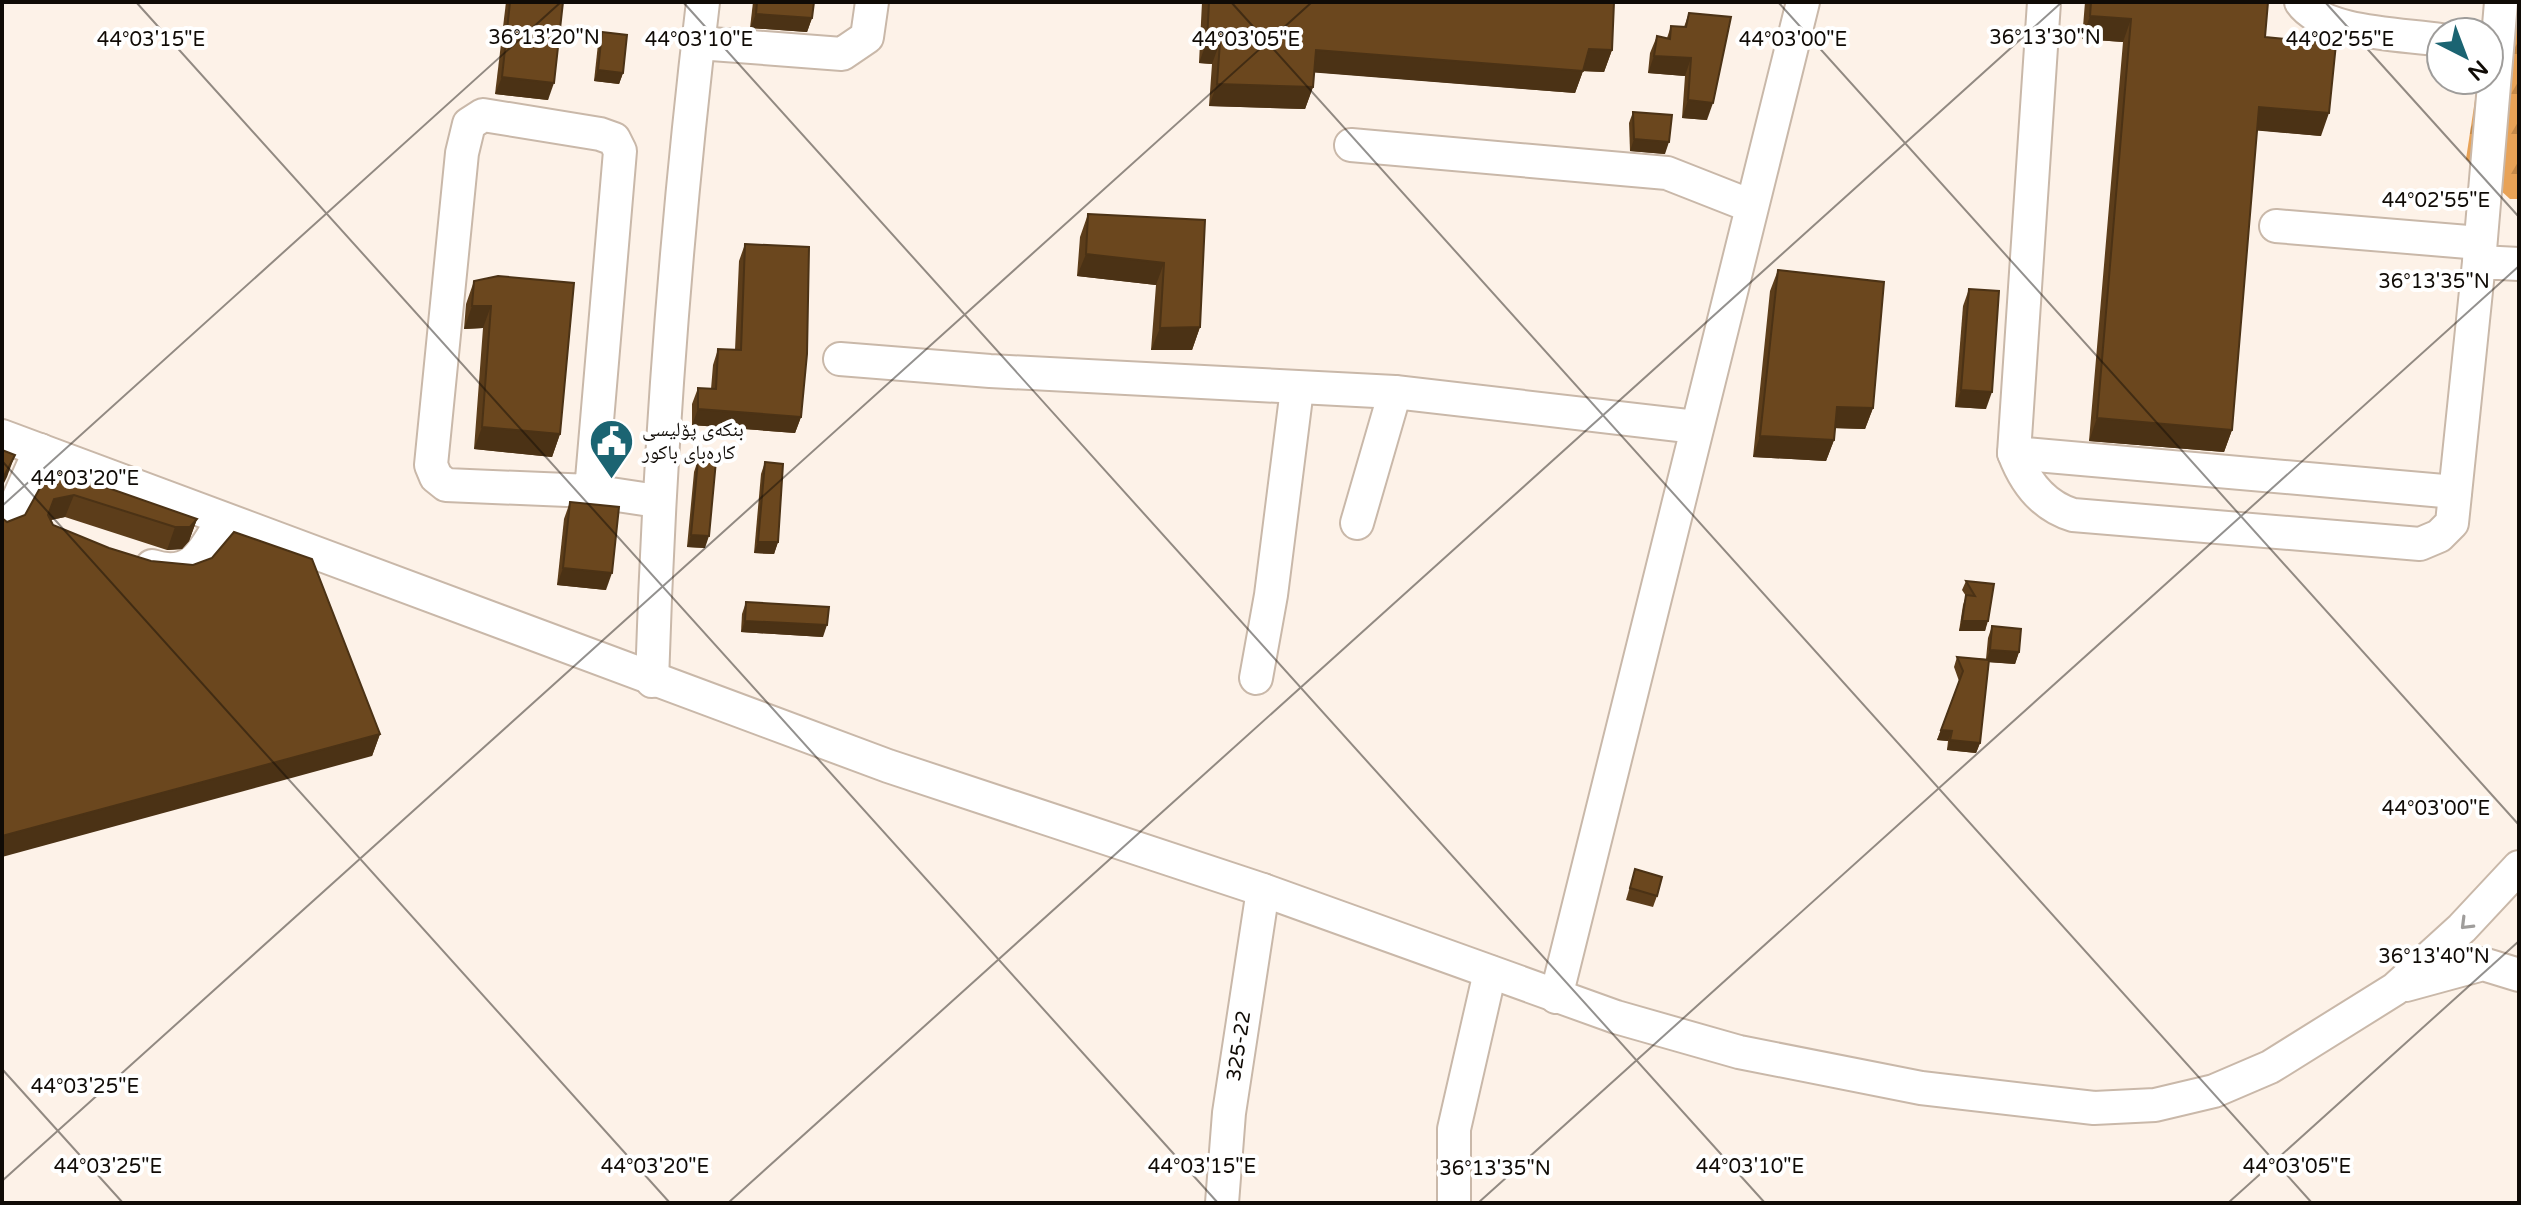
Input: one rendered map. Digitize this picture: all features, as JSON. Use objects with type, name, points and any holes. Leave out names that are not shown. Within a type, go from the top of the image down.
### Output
[{"type":"street","points":[[652,681],[657,501],[671,310],[703,2]]},
{"type":"street","points":[[698,43],[842,54],[867,37],[872,2]]},
{"type":"street","points":[[1556,997],[1803,2]]},
{"type":"street","points":[[2044,2],[2014,453],[2022,474],[2039,495],[2055,510],[2073,515],[2420,544],[2439,536],[2452,523],[2480,253],[2490,96]]},
{"type":"street","points":[[2301,2],[2309,13],[2327,23],[2425,38]]},
{"type":"street","points":[[591,491],[620,151],[614,139],[600,134],[483,115],[469,124],[462,153],[431,465],[436,477],[446,485],[591,491],[657,501]]},
{"type":"street","points":[[1351,145],[1667,173],[1751,206]]},
{"type":"street","points":[[2276,226],[2480,253],[2519,264]]},
{"type":"street","points":[[840,359],[1297,389],[1395,392],[1696,427]]},
{"type":"street","points":[[1256,678],[1271,595],[1297,389]]},
{"type":"street","points":[[1357,523],[1395,392]]},
{"type":"street","points":[[2,436],[652,681],[964,793],[1263,890],[1556,997],[1677,1036],[1801,1066],[1978,1097],[2124,1108],[2185,1099],[2243,1080],[2395,989],[2462,928],[2519,867]]},
{"type":"street","points":[[2,526],[13,511],[40,450]]},
{"type":"street","points":[[2014,453],[2455,492]]},
{"type":"street","points":[[117,554],[160,569],[189,567],[200,558],[223,519]]},
{"type":"street","name":"325-22","points":[[1222,1203],[1229,1113],[1263,890]]},
{"type":"street","points":[[2395,989],[2483,964],[2519,975]]},
{"type":"street","points":[[1454,1203],[1454,1129],[1490,972]]},
{"type":"green space","points":[[2511,2],[2519,2],[2519,199],[2510,199],[2466,159],[2476,96],[2505,96],[2505,16]]},
{"type":"building","points":[[510,2],[563,2],[554,83],[502,77]]},
{"type":"building","points":[[757,2],[814,2],[812,18],[756,14]]},
{"type":"building","points":[[1209,2],[1614,2],[1612,50],[1589,49],[1583,71],[1316,50],[1313,87],[1217,84],[1220,42],[1207,41]]},
{"type":"building","points":[[2091,2],[2268,2],[2265,37],[2336,44],[2329,113],[2259,107],[2232,430],[2097,418],[2131,19],[2090,16]]},
{"type":"building","points":[[1689,13],[1731,17],[1713,103],[1688,100],[1691,58],[1654,56],[1657,36],[1670,39],[1671,26],[1686,27]]},
{"type":"building","points":[[602,32],[627,35],[623,73],[598,70]]},
{"type":"building","points":[[1633,112],[1672,115],[1669,142],[1634,139]]},
{"type":"building","points":[[1088,214],[1205,220],[1200,327],[1160,328],[1164,263],[1086,254]]},
{"type":"building","points":[[745,244],[809,247],[807,354],[801,417],[698,409],[698,388],[716,389],[718,349],[741,350]]},
{"type":"building","points":[[1778,270],[1884,282],[1873,408],[1837,407],[1834,440],[1760,436]]},
{"type":"building","points":[[498,276],[574,283],[560,434],[482,427],[491,306],[472,306],[474,281]]},
{"type":"building","points":[[1969,289],[1999,291],[1992,392],[1961,390]]},
{"type":"building","points":[[2,450],[15,455],[2,480]]},
{"type":"building","points":[[698,460],[716,461],[709,536],[691,535]]},
{"type":"building","points":[[765,462],[783,464],[778,542],[758,542]]},
{"type":"building","points":[[51,468],[197,519],[190,527],[175,527],[74,495],[54,499],[48,515],[53,525],[109,548],[151,561],[193,565],[212,558],[234,532],[312,559],[380,734],[2,836],[2,518],[7,522],[25,515]]},
{"type":"building","points":[[570,502],[619,507],[612,573],[563,568]]},
{"type":"building","points":[[1966,581],[1994,584],[1988,621],[1962,621],[1966,595],[1975,596]]},
{"type":"building","points":[[746,602],[829,607],[827,625],[745,621]]},
{"type":"building","points":[[1992,626],[2021,629],[2019,652],[1990,650]]},
{"type":"building","points":[[1957,657],[1989,660],[1980,743],[1950,740],[1952,731],[1941,730],[1963,671]]},
{"type":"building","points":[[1635,869],[1662,877],[1657,896],[1630,888]]},
{"type":"place","name":"بنکەی پۆلیسی کارەبای باکور","points":[[611,480]]}]
